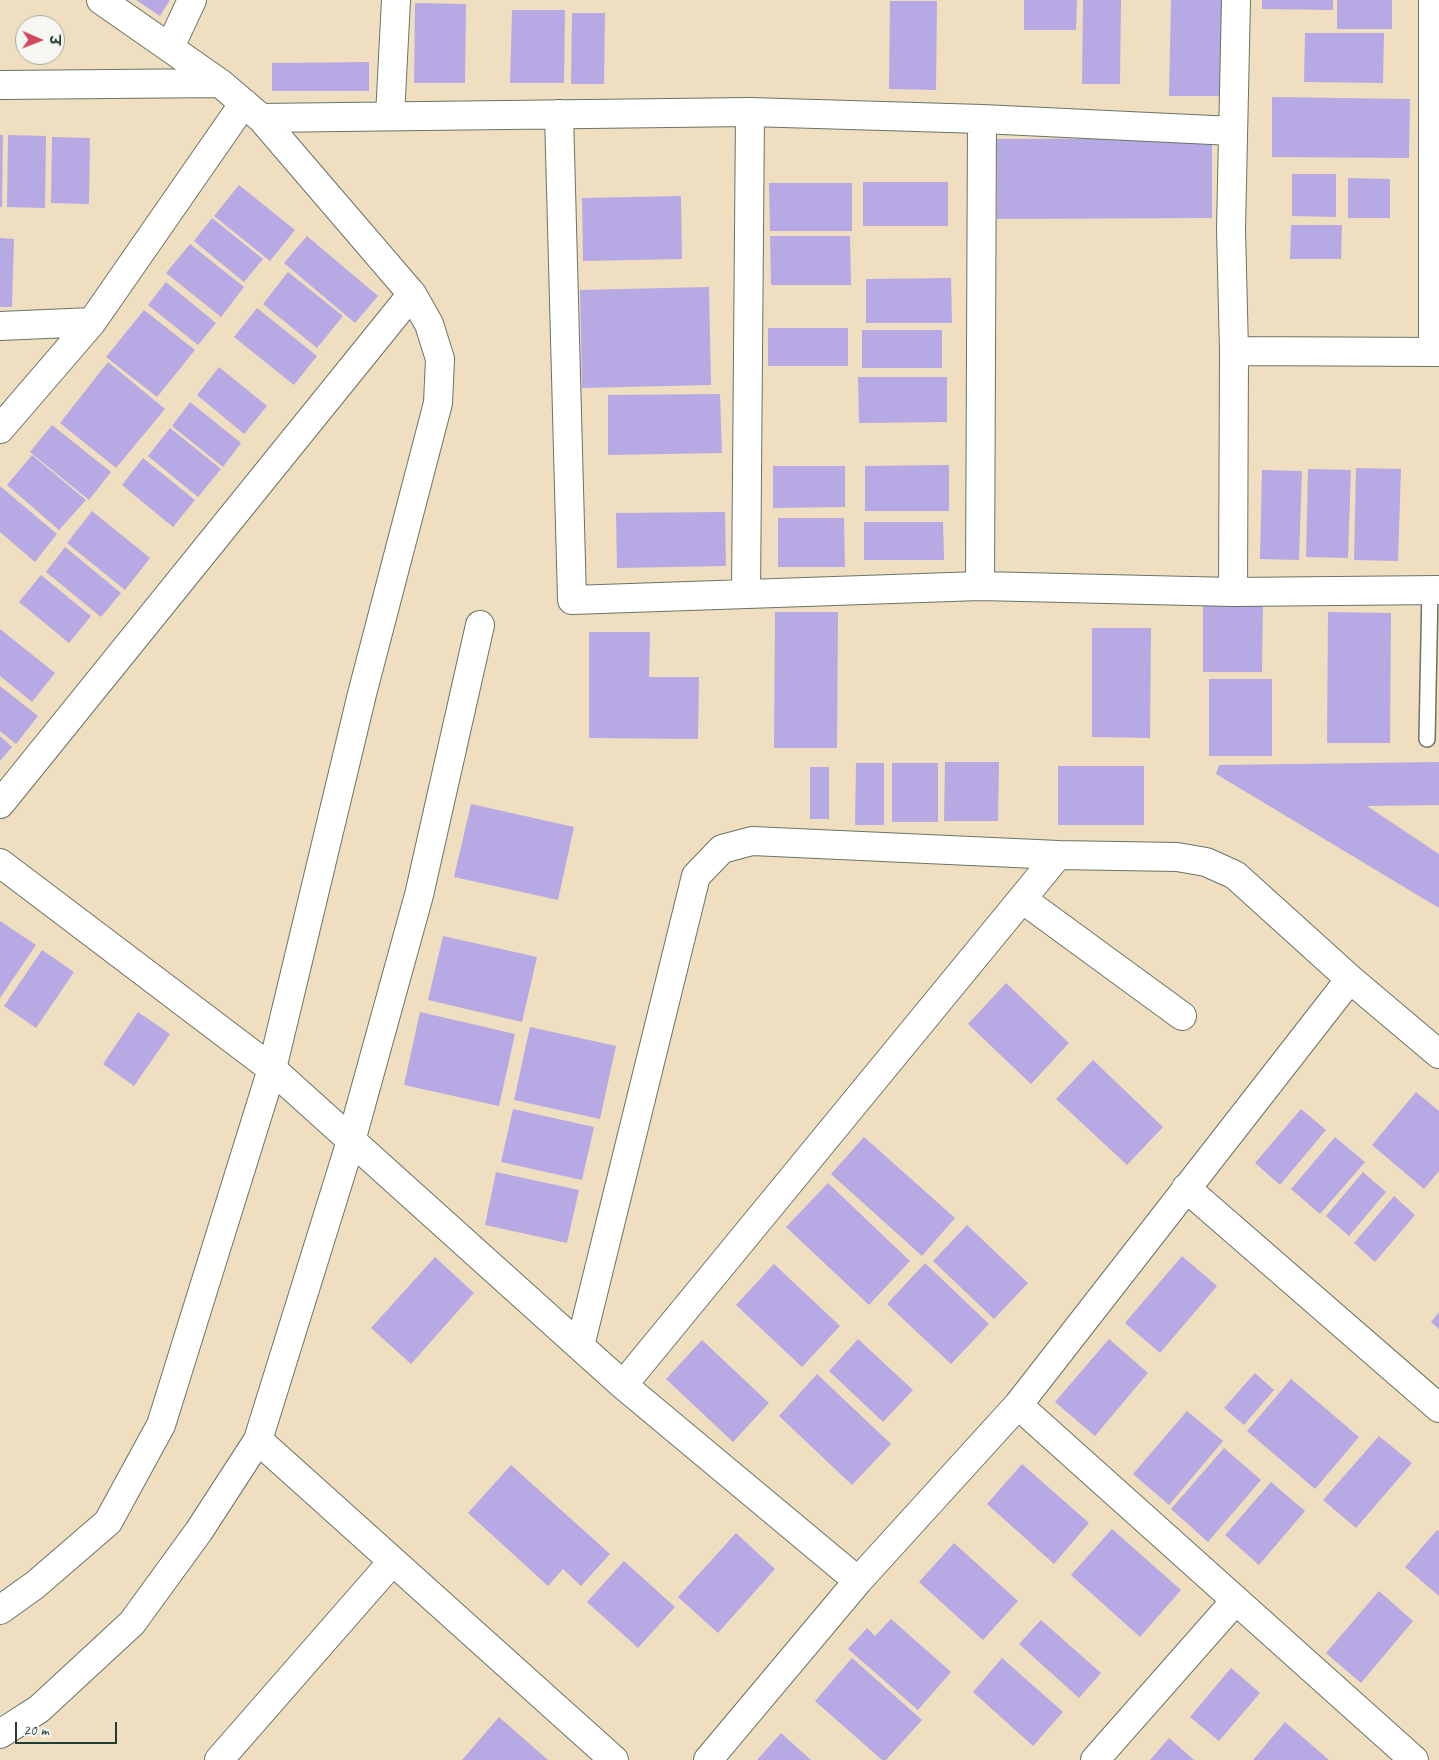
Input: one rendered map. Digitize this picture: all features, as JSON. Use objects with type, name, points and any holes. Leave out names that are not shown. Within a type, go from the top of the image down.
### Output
[{"type":"street","points":[[0,1610],[35,1585],[108,1522],[161,1425],[272,1069],[362,694],[438,403],[440,359],[429,324],[412,294],[253,111],[220,83],[102,0]]},
{"type":"street","points":[[170,47],[192,0]]},
{"type":"street","points":[[390,116],[396,0]]},
{"type":"street","points":[[1233,592],[1234,351],[1231,229],[1236,0]]},
{"type":"street","points":[[1234,351],[1436,352],[1437,129],[1433,0]]},
{"type":"street","points":[[0,85],[220,83]]},
{"type":"street","points":[[253,111],[390,116],[750,112],[982,119],[1233,131]]},
{"type":"street","points":[[0,429],[92,322],[253,111]]},
{"type":"street","points":[[746,594],[750,112]]},
{"type":"street","points":[[559,114],[572,600],[980,586],[1233,592],[1434,590]]},
{"type":"street","points":[[980,586],[982,119]]},
{"type":"street","points":[[0,804],[412,294]]},
{"type":"street","points":[[0,326],[92,322]]},
{"type":"street","points":[[0,1734],[38,1709],[132,1623],[198,1531],[258,1440],[351,1141],[419,895],[480,625]]},
{"type":"street","points":[[580,1346],[696,876],[722,849],[752,841],[1058,855],[1177,857],[1206,862],[1235,875],[1350,979],[1439,1054]]},
{"type":"street","points":[[623,1385],[1058,855]]},
{"type":"street","points":[[0,863],[272,1069],[623,1385],[858,1581]]},
{"type":"street","points":[[1022,899],[1182,1016]]},
{"type":"street","points":[[708,1760],[858,1581],[1018,1405],[1350,979]]},
{"type":"street","points":[[1186,1188],[1439,1408]]},
{"type":"street","points":[[1018,1405],[1414,1760]]},
{"type":"street","points":[[258,1440],[614,1760]]},
{"type":"street","points":[[219,1760],[392,1562]]},
{"type":"street","points":[[1095,1760],[1236,1600]]},
{"type":"lane","points":[[1427,739],[1434,590]]},
{"type":"building","points":[[136,0],[170,0],[160,16]]},
{"type":"building","points":[[1024,0],[1077,0],[1076,30],[1024,30]]},
{"type":"building","points":[[1083,0],[1121,0],[1120,84],[1082,84]]},
{"type":"building","points":[[1171,0],[1222,0],[1221,96],[1169,96]]},
{"type":"building","points":[[1262,0],[1333,0],[1333,10],[1262,9]]},
{"type":"building","points":[[1337,0],[1392,0],[1392,29],[1337,29]]},
{"type":"building","points":[[890,1],[937,1],[936,90],[889,89]]},
{"type":"building","points":[[415,3],[466,4],[465,83],[414,83]]},
{"type":"building","points":[[512,10],[565,10],[564,83],[510,83]]},
{"type":"building","points":[[572,13],[605,13],[604,84],[571,84]]},
{"type":"building","points":[[1305,33],[1384,33],[1383,83],[1304,82]]},
{"type":"building","points":[[369,62],[369,91],[272,91],[272,63]]},
{"type":"building","points":[[1272,97],[1410,99],[1409,158],[1272,157]]},
{"type":"building","points":[[0,135],[3,135],[2,207],[0,207]]},
{"type":"building","points":[[8,135],[46,136],[45,208],[7,207]]},
{"type":"building","points":[[52,137],[90,138],[89,204],[51,203]]},
{"type":"building","points":[[1212,138],[1212,218],[997,219],[997,139]]},
{"type":"building","points":[[1292,174],[1336,174],[1336,217],[1292,216]]},
{"type":"building","points":[[1348,178],[1390,179],[1390,218],[1348,218]]},
{"type":"building","points":[[863,182],[948,182],[948,226],[863,226]]},
{"type":"building","points":[[769,183],[852,183],[852,231],[770,231]]},
{"type":"building","points":[[239,185],[295,230],[270,261],[214,216]]},
{"type":"building","points":[[681,196],[682,259],[583,261],[582,198]]},
{"type":"building","points":[[212,218],[263,259],[244,282],[194,241]]},
{"type":"building","points":[[1291,225],[1342,225],[1341,259],[1290,259]]},
{"type":"building","points":[[307,236],[378,296],[355,323],[284,263]]},
{"type":"building","points":[[770,236],[850,236],[851,285],[771,285]]},
{"type":"building","points":[[0,238],[14,239],[12,307],[0,307]]},
{"type":"building","points":[[190,244],[244,287],[221,317],[166,273]]},
{"type":"building","points":[[288,272],[343,316],[317,348],[263,304]]},
{"type":"building","points":[[951,278],[952,323],[866,323],[866,279]]},
{"type":"building","points":[[166,282],[216,323],[198,345],[148,305]]},
{"type":"building","points":[[709,287],[711,385],[582,388],[580,290]]},
{"type":"building","points":[[257,308],[317,356],[294,385],[234,337]]},
{"type":"building","points":[[144,310],[195,350],[157,397],[106,357]]},
{"type":"building","points":[[768,328],[848,328],[848,366],[768,366]]},
{"type":"building","points":[[862,330],[942,330],[942,368],[862,368]]},
{"type":"building","points":[[108,362],[165,409],[116,468],[60,423]]},
{"type":"building","points":[[219,367],[267,406],[244,434],[197,395]]},
{"type":"building","points":[[858,377],[947,377],[947,422],[859,423]]},
{"type":"building","points":[[720,394],[722,453],[608,455],[608,395]]},
{"type":"building","points":[[190,402],[241,443],[223,467],[172,426]]},
{"type":"building","points":[[52,425],[111,472],[89,500],[30,452]]},
{"type":"building","points":[[170,428],[221,469],[198,497],[148,456]]},
{"type":"building","points":[[32,455],[86,500],[59,530],[7,485]]},
{"type":"building","points":[[143,458],[195,500],[173,527],[122,485]]},
{"type":"building","points":[[949,465],[949,511],[865,511],[865,466]]},
{"type":"building","points":[[773,466],[845,466],[845,507],[773,508]]},
{"type":"building","points":[[1356,468],[1401,469],[1398,561],[1354,560]]},
{"type":"building","points":[[1308,469],[1351,470],[1348,558],[1306,557]]},
{"type":"building","points":[[1262,470],[1302,471],[1299,560],[1260,559]]},
{"type":"building","points":[[0,486],[57,534],[35,562],[0,532]]},
{"type":"building","points":[[92,511],[150,558],[125,590],[67,543]]},
{"type":"building","points":[[725,512],[726,566],[617,568],[616,513]]},
{"type":"building","points":[[778,518],[844,518],[845,567],[778,567]]},
{"type":"building","points":[[864,522],[943,522],[944,560],[864,560]]},
{"type":"building","points":[[65,547],[121,593],[101,617],[46,572]]},
{"type":"building","points":[[41,575],[91,616],[69,643],[19,602]]},
{"type":"building","points":[[1203,601],[1263,602],[1262,672],[1203,672]]},
{"type":"building","points":[[775,612],[838,612],[837,748],[774,748]]},
{"type":"building","points":[[1328,612],[1391,613],[1390,743],[1327,743]]},
{"type":"building","points":[[1092,628],[1151,628],[1150,738],[1092,737]]},
{"type":"building","points":[[0,629],[55,673],[32,702],[0,676]]},
{"type":"building","points":[[589,632],[650,632],[649,677],[699,677],[698,739],[589,738]]},
{"type":"building","points":[[1209,679],[1272,679],[1272,756],[1209,756]]},
{"type":"building","points":[[0,686],[38,716],[16,744],[0,731]]},
{"type":"building","points":[[0,736],[12,747],[0,761]]},
{"type":"building","points":[[945,762],[999,762],[998,821],[944,821]]},
{"type":"building","points":[[1439,762],[1439,805],[1367,806],[1439,854],[1439,908],[1216,774],[1219,765]]},
{"type":"building","points":[[856,763],[884,763],[884,825],[855,825]]},
{"type":"building","points":[[892,763],[938,763],[938,822],[892,822]]},
{"type":"building","points":[[1058,766],[1144,766],[1144,825],[1058,825]]},
{"type":"building","points":[[810,767],[829,767],[829,819],[810,819]]},
{"type":"building","points":[[471,804],[574,827],[558,900],[454,877]]},
{"type":"building","points":[[0,921],[36,945],[0,998]]},
{"type":"building","points":[[443,936],[537,957],[522,1022],[428,1000]]},
{"type":"building","points":[[42,950],[74,972],[36,1028],[4,1006]]},
{"type":"building","points":[[1006,983],[1069,1043],[1031,1084],[968,1024]]},
{"type":"building","points":[[138,1012],[170,1034],[134,1086],[103,1064]]},
{"type":"building","points":[[420,1012],[515,1034],[499,1106],[404,1085]]},
{"type":"building","points":[[530,1027],[616,1046],[600,1119],[514,1100]]},
{"type":"building","points":[[1093,1060],[1163,1127],[1127,1165],[1056,1099]]},
{"type":"building","points":[[1416,1092],[1439,1111],[1439,1171],[1424,1189],[1372,1145]]},
{"type":"building","points":[[513,1109],[594,1127],[582,1180],[501,1162]]},
{"type":"building","points":[[1301,1109],[1326,1130],[1280,1185],[1255,1163]]},
{"type":"building","points":[[864,1137],[955,1218],[922,1256],[831,1174]]},
{"type":"building","points":[[1335,1137],[1365,1162],[1320,1214],[1291,1189]]},
{"type":"building","points":[[496,1172],[579,1190],[567,1243],[485,1225]]},
{"type":"building","points":[[1363,1172],[1386,1192],[1349,1236],[1326,1216]]},
{"type":"building","points":[[828,1183],[910,1261],[869,1305],[786,1227]]},
{"type":"building","points":[[1394,1196],[1415,1215],[1375,1262],[1354,1243]]},
{"type":"building","points":[[967,1225],[1028,1283],[994,1319],[933,1261]]},
{"type":"building","points":[[1182,1256],[1217,1286],[1160,1353],[1125,1323]]},
{"type":"building","points":[[435,1257],[474,1293],[411,1364],[371,1328]]},
{"type":"building","points":[[925,1263],[989,1324],[951,1364],[887,1304]]},
{"type":"building","points":[[774,1264],[840,1326],[802,1367],[736,1305]]},
{"type":"building","points":[[1439,1312],[1439,1329],[1431,1322]]},
{"type":"building","points":[[858,1339],[913,1390],[883,1422],[829,1371]]},
{"type":"building","points":[[1109,1339],[1148,1373],[1095,1436],[1055,1402]]},
{"type":"building","points":[[702,1340],[769,1403],[733,1442],[666,1379]]},
{"type":"building","points":[[1255,1373],[1274,1390],[1244,1425],[1224,1408]]},
{"type":"building","points":[[817,1374],[891,1444],[852,1485],[779,1416]]},
{"type":"building","points":[[1291,1379],[1359,1437],[1315,1489],[1247,1431]]},
{"type":"building","points":[[1187,1411],[1223,1441],[1169,1505],[1133,1474]]},
{"type":"building","points":[[1379,1436],[1412,1463],[1356,1528],[1323,1500]]},
{"type":"building","points":[[1224,1448],[1261,1480],[1208,1542],[1171,1509]]},
{"type":"building","points":[[1022,1464],[1089,1523],[1054,1564],[987,1504]]},
{"type":"building","points":[[511,1465],[610,1554],[581,1586],[563,1569],[548,1586],[468,1513]]},
{"type":"building","points":[[1271,1482],[1305,1511],[1259,1565],[1225,1535]]},
{"type":"building","points":[[1112,1529],[1181,1590],[1140,1637],[1071,1575]]},
{"type":"building","points":[[1437,1530],[1439,1532],[1439,1596],[1405,1567]]},
{"type":"building","points":[[736,1533],[775,1569],[718,1633],[678,1597]]},
{"type":"building","points":[[954,1543],[1018,1601],[983,1640],[919,1582]]},
{"type":"building","points":[[624,1561],[675,1607],[638,1648],[587,1602]]},
{"type":"building","points":[[1379,1591],[1413,1621],[1361,1683],[1326,1653]]},
{"type":"building","points":[[891,1619],[951,1672],[918,1710],[848,1649],[867,1628],[875,1636]]},
{"type":"building","points":[[1041,1620],[1101,1673],[1079,1698],[1019,1644]]},
{"type":"building","points":[[852,1658],[922,1720],[886,1760],[882,1760],[815,1701]]},
{"type":"building","points":[[1002,1658],[1063,1712],[1033,1746],[973,1692]]},
{"type":"building","points":[[1231,1668],[1260,1693],[1219,1741],[1190,1717]]},
{"type":"building","points":[[499,1717],[548,1760],[462,1760]]},
{"type":"building","points":[[1285,1722],[1329,1760],[1253,1760]]},
{"type":"building","points":[[781,1733],[811,1760],[757,1760]]},
{"type":"building","points":[[1169,1738],[1194,1760],[1150,1760]]}]
